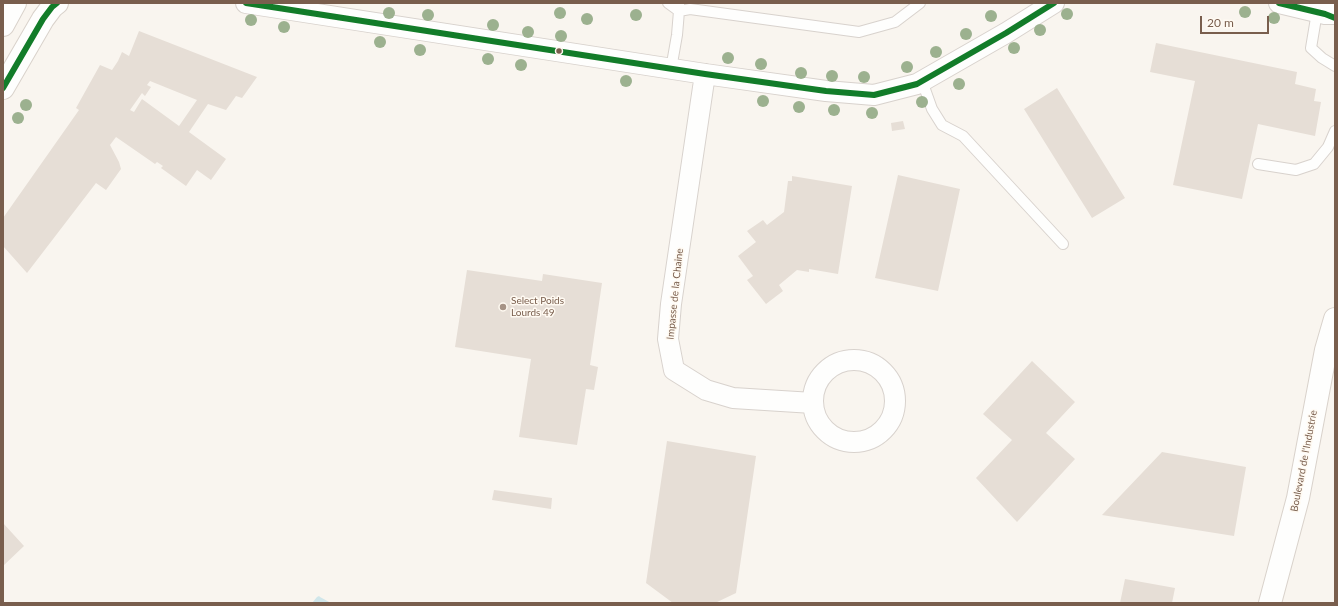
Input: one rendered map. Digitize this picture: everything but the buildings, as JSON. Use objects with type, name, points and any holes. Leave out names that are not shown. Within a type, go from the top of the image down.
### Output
[{"type":"street","points":[[3,26],[15,3]]},
{"type":"street","points":[[3,88],[43,19],[57,3]]},
{"type":"street","points":[[246,3],[705,74],[826,91],[874,95],[917,84],[1006,33],[1054,3]]},
{"type":"street","points":[[1279,3],[1328,14]]},
{"type":"street","name":"Impasse de la Chaine","points":[[705,74],[672,296],[668,339],[674,370],[706,390],[733,398],[813,403]]},
{"type":"street","name":"Boulevard de l'Industrie","points":[[1270,603],[1298,498],[1325,357],[1335,319]]},
{"type":"street","points":[[856,360],[870,362],[882,370],[890,380],[895,393],[896,407],[892,420],[884,431],[873,439],[859,443],[845,442],[833,437],[822,428],[816,416],[813,403],[815,389],[821,377],[830,367],[843,361],[856,360]]},
{"type":"lane","points":[[668,3],[690,9],[858,32],[895,22],[920,3]]},
{"type":"lane","points":[[671,69],[677,35],[679,7]]},
{"type":"lane","points":[[1328,14],[1311,48],[1322,58],[1335,66]]},
{"type":"lane","points":[[922,81],[932,109],[942,125],[963,136],[1063,244]]},
{"type":"lane","points":[[1258,164],[1296,170],[1314,164],[1328,147],[1335,131]]},
{"type":"shaded area","points":[[319,596],[320,597],[331,603],[312,603]]},
{"type":"transit line","points":[[3,88],[43,19],[57,3]]},
{"type":"transit line","points":[[246,3],[705,74],[826,91],[874,95],[917,84],[1006,33],[1054,3]]},
{"type":"transit line","points":[[1279,3],[1325,14],[1335,18]]},
{"type":"place","name":"Select Poids Lourds 49","points":[[503,307]]}]
